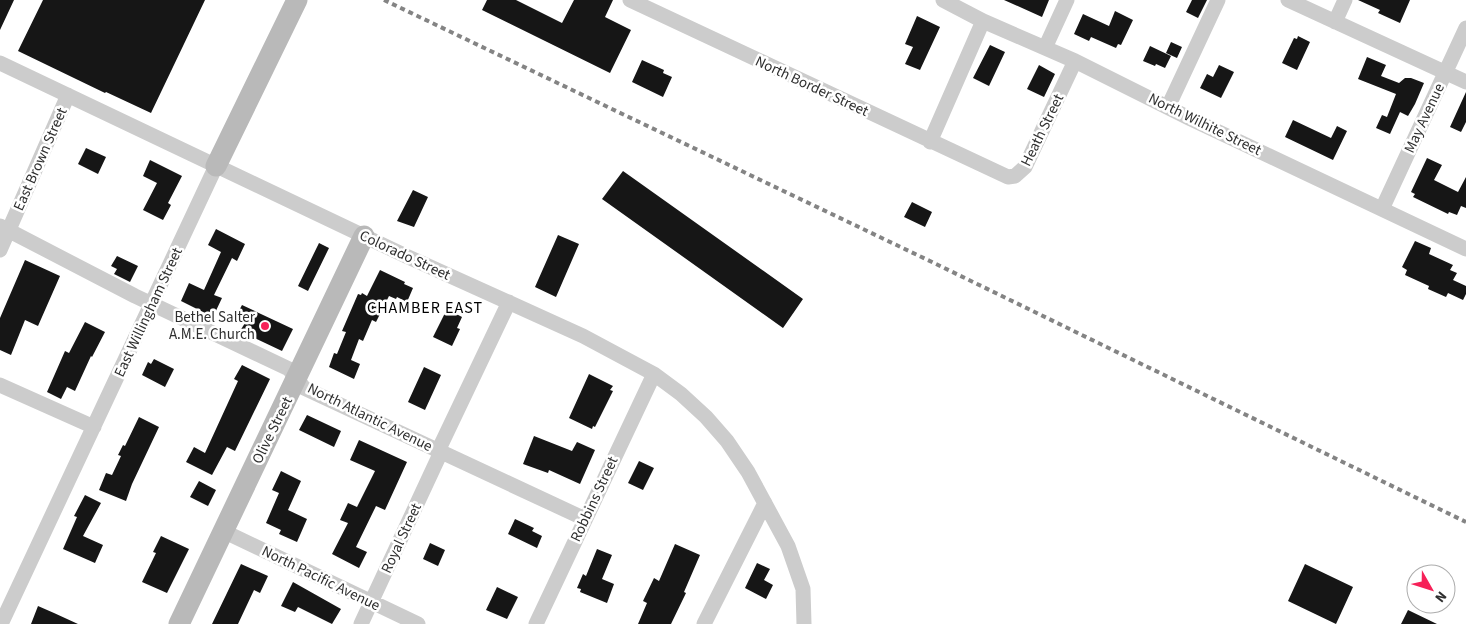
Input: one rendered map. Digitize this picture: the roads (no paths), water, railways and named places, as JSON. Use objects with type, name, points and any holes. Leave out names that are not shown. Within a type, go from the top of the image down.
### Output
[{"type":"street","name":"East Willingham Street","points":[[1,624],[216,166],[297,0]]},
{"type":"street","name":"North Border Street","points":[[630,0],[651,4],[994,172]]},
{"type":"street","name":"North Wilhite Street","points":[[943,0],[983,21],[1075,61],[1466,249]]},
{"type":"street","points":[[1044,48],[1067,0]]},
{"type":"street","points":[[1168,107],[1218,0]]},
{"type":"street","points":[[1288,0],[1466,82]]},
{"type":"street","points":[[1335,22],[1345,0]]},
{"type":"street","points":[[930,142],[983,21]]},
{"type":"street","name":"May Avenue","points":[[1382,209],[1466,28]]},
{"type":"street","name":"Heath Street","points":[[994,172],[1008,177],[1015,176],[1025,167],[1075,61]]},
{"type":"street","name":"Colorado Street","points":[[0,63],[364,236],[583,336],[654,374],[681,394],[727,441],[748,472],[788,546],[803,589],[804,624]]},
{"type":"street","name":"East Brown Street","points":[[0,250],[4,228],[68,95]]},
{"type":"street","name":"North Atlantic Avenue","points":[[4,228],[152,304],[289,369],[304,388],[585,519]]},
{"type":"street","name":"Olive Street","points":[[179,624],[364,236]]},
{"type":"street","name":"Royal Street","points":[[361,624],[509,302]]},
{"type":"street","name":"Robbins Street","points":[[536,624],[654,374]]},
{"type":"street","points":[[0,385],[94,427]]},
{"type":"street","points":[[704,624],[766,503]]},
{"type":"street","name":"North Pacific Avenue","points":[[223,531],[418,624]]},
{"type":"railway","points":[[384,0],[932,262],[1466,522]]},
{"type":"place","name":"Bethel Salter A.M.E. Church","points":[[265,326]]},
{"type":"district","name":"CHAMBER EAST","points":[[425,307]]}]
